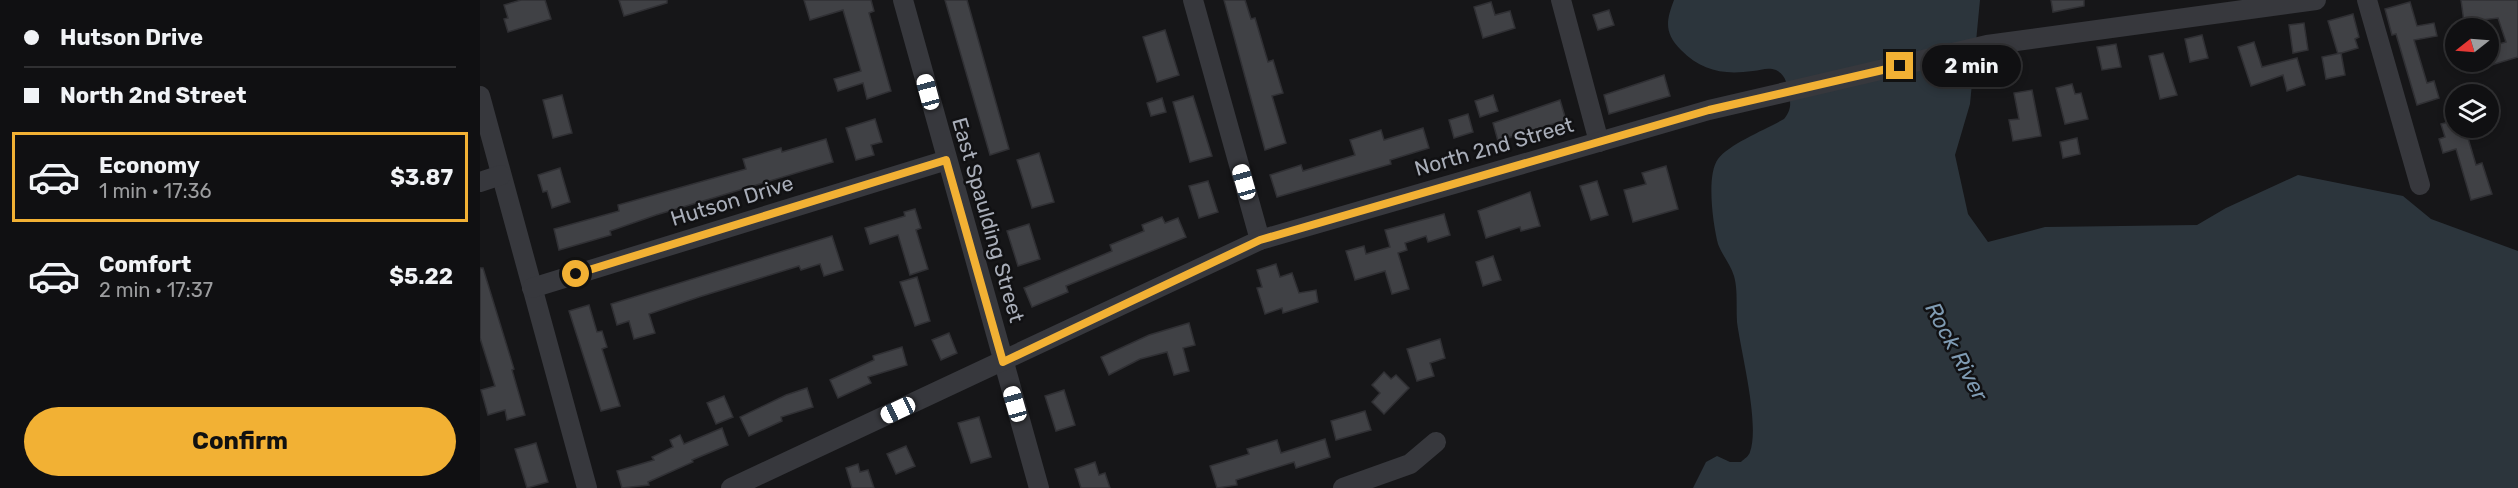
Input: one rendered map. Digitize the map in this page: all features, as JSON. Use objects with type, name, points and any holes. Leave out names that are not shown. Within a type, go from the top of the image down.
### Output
[{"type":"street","name":"East Spaulding Street","points":[[903,0],[1039,488]]},
{"type":"street","points":[[1193,0],[1260,240]]},
{"type":"street","points":[[1561,0],[1599,142]]},
{"type":"street","name":"North 2nd Street","points":[[731,488],[1260,240],[1599,142],[1771,96],[1987,45],[2316,0]]},
{"type":"street","points":[[2367,0],[2420,185]]},
{"type":"street","points":[[480,96],[587,488]]},
{"type":"street","name":"Hutson Drive","points":[[532,288],[946,160]]},
{"type":"street","points":[[480,182],[501,175]]},
{"type":"street","points":[[1343,488],[1402,467],[1436,442]]},
{"type":"water","name":"Rock River","points":[[1674,0],[1980,0],[1970,104],[1955,155],[1968,214],[1988,242],[2045,227],[2197,225],[2226,208],[2298,175],[2403,196],[2431,219],[2518,251],[2518,488],[1693,488],[1706,462],[1717,456],[1730,462],[1741,462],[1748,456],[1752,440],[1753,424],[1737,322],[1735,281],[1718,244],[1714,225],[1711,188],[1714,166],[1723,153],[1784,119],[1789,110],[1790,101],[1786,80],[1776,70],[1723,72],[1705,67],[1689,57],[1675,44],[1669,32],[1669,14]]},
{"type":"building","points":[[521,0],[545,0],[551,19],[508,32],[504,19],[508,18],[504,5]]},
{"type":"building","points":[[619,0],[667,0],[667,3],[624,16]]},
{"type":"building","points":[[804,0],[871,0],[874,11],[869,13],[891,91],[867,99],[863,83],[838,91],[834,79],[861,71],[843,10],[810,20]]},
{"type":"building","points":[[945,0],[967,0],[1009,149],[990,155]]},
{"type":"building","points":[[1224,0],[1245,0],[1251,19],[1255,18],[1268,62],[1273,60],[1283,93],[1272,96],[1286,143],[1265,150]]},
{"type":"building","points":[[2051,0],[2084,0],[2084,6],[2053,12]]},
{"type":"building","points":[[2461,0],[2518,0],[2518,57],[2499,63],[2499,44],[2506,42],[2499,18],[2463,18]]},
{"type":"building","points":[[1491,2],[1495,15],[1510,11],[1515,28],[1483,38],[1474,7]]},
{"type":"building","points":[[2410,2],[2417,26],[2434,23],[2437,36],[2414,40],[2427,83],[2434,81],[2439,98],[2417,105],[2396,34],[2392,35],[2385,9]]},
{"type":"building","points":[[1609,10],[1614,25],[1598,30],[1593,15]]},
{"type":"building","points":[[2353,14],[2359,37],[2355,39],[2358,48],[2338,54],[2328,21]]},
{"type":"building","points":[[2304,23],[2308,50],[2293,53],[2289,25]]},
{"type":"building","points":[[1165,30],[1179,75],[1157,82],[1143,37]]},
{"type":"building","points":[[2202,35],[2208,58],[2190,62],[2185,39]]},
{"type":"building","points":[[2254,42],[2262,67],[2297,58],[2305,85],[2287,91],[2283,75],[2251,86],[2238,47]]},
{"type":"building","points":[[2116,44],[2121,67],[2102,70],[2097,47]]},
{"type":"building","points":[[2163,53],[2177,95],[2160,99],[2149,56]]},
{"type":"building","points":[[2341,53],[2345,75],[2326,79],[2322,57]]},
{"type":"building","points":[[1664,75],[1670,96],[1609,114],[1604,95]]},
{"type":"building","points":[[2072,84],[2075,94],[2081,93],[2088,119],[2065,124],[2056,88]]},
{"type":"building","points":[[2032,90],[2041,136],[2013,141],[2009,120],[2019,119],[2014,93]]},
{"type":"building","points":[[562,95],[572,133],[553,138],[543,100]]},
{"type":"building","points":[[1493,95],[1498,111],[1480,117],[1475,101]]},
{"type":"building","points":[[1193,96],[1212,156],[1190,162],[1173,102]]},
{"type":"building","points":[[1162,98],[1166,112],[1151,116],[1147,103]]},
{"type":"building","points":[[1560,100],[1566,120],[1498,141],[1493,123]]},
{"type":"building","points":[[1468,114],[1473,132],[1454,138],[1449,120]]},
{"type":"building","points":[[875,119],[882,142],[871,145],[874,155],[856,160],[846,128]]},
{"type":"building","points":[[2445,123],[2445,137],[2441,124]]},
{"type":"building","points":[[1423,128],[1429,148],[1390,160],[1391,164],[1277,197],[1270,175],[1301,165],[1303,171],[1355,155],[1350,140],[1381,130],[1384,140]]},
{"type":"building","points":[[2077,138],[2080,154],[2063,158],[2060,142]]},
{"type":"building","points":[[2468,138],[2476,165],[2482,163],[2492,194],[2471,200],[2456,149],[2443,153],[2439,139]]},
{"type":"building","points":[[826,139],[833,162],[656,215],[610,231],[611,235],[559,250],[554,229],[619,211],[618,205],[746,169],[743,159],[781,148],[782,152]]},
{"type":"building","points":[[1039,153],[1054,202],[1032,208],[1017,160]]},
{"type":"building","points":[[1666,166],[1678,209],[1633,222],[1624,190],[1646,184],[1642,173]]},
{"type":"building","points":[[560,168],[570,202],[552,208],[547,191],[543,192],[538,175]]},
{"type":"building","points":[[1208,181],[1218,212],[1199,218],[1189,186]]},
{"type":"building","points":[[1597,181],[1608,215],[1591,220],[1580,186]]},
{"type":"building","points":[[1530,192],[1540,226],[1521,231],[1520,227],[1486,238],[1478,211]]},
{"type":"building","points":[[915,209],[921,228],[916,230],[928,269],[910,275],[898,235],[870,244],[865,228],[905,216],[904,212]]},
{"type":"building","points":[[1444,214],[1450,235],[1428,242],[1426,236],[1405,243],[1407,250],[1398,253],[1409,289],[1392,294],[1385,271],[1355,280],[1346,251],[1364,246],[1366,254],[1390,247],[1385,230]]},
{"type":"building","points":[[1162,217],[1165,223],[1178,218],[1186,237],[1066,286],[1068,292],[1032,307],[1024,288],[1112,251],[1110,245],[1144,231],[1142,225]]},
{"type":"building","points":[[1029,224],[1040,259],[1018,266],[1007,231]]},
{"type":"building","points":[[832,236],[843,270],[824,276],[820,264],[801,270],[799,266],[699,297],[649,314],[655,333],[634,339],[629,321],[617,325],[611,304]]},
{"type":"building","points":[[1493,256],[1501,280],[1483,286],[1476,262]]},
{"type":"building","points":[[1276,264],[1280,277],[1292,273],[1299,293],[1316,290],[1318,302],[1283,313],[1282,308],[1265,314],[1257,288],[1262,287],[1257,270]]},
{"type":"building","points":[[480,268],[483,268],[514,369],[512,370],[525,415],[507,420],[505,410],[488,415],[481,390],[495,386],[480,338]]},
{"type":"building","points":[[917,277],[930,321],[915,326],[900,282]]},
{"type":"building","points":[[589,305],[597,332],[602,331],[607,347],[602,349],[620,406],[601,411],[569,311]]},
{"type":"building","points":[[1189,323],[1195,345],[1183,348],[1189,371],[1174,375],[1167,352],[1140,359],[1109,375],[1101,357],[1149,335]]},
{"type":"building","points":[[949,333],[957,353],[941,360],[932,340]]},
{"type":"building","points":[[1440,339],[1445,358],[1430,363],[1434,376],[1417,381],[1407,349]]},
{"type":"building","points":[[902,347],[907,365],[868,377],[871,383],[838,398],[830,380],[874,360],[873,356]]},
{"type":"building","points":[[1384,372],[1391,379],[1396,375],[1409,388],[1384,414],[1372,402],[1380,393],[1372,385]]},
{"type":"building","points":[[807,388],[813,407],[781,417],[782,421],[749,436],[740,417],[786,395]]},
{"type":"building","points":[[1064,390],[1075,425],[1056,431],[1045,396]]},
{"type":"building","points":[[724,396],[733,417],[716,424],[707,403]]},
{"type":"building","points":[[1365,411],[1371,430],[1336,440],[1331,421]]},
{"type":"building","points":[[979,417],[991,457],[971,463],[958,423]]},
{"type":"building","points":[[722,428],[728,445],[648,482],[649,485],[622,488],[617,471],[654,460],[652,457],[673,447],[670,440],[680,435],[684,444]]},
{"type":"building","points":[[1325,439],[1330,457],[1296,468],[1294,462],[1236,480],[1237,485],[1217,488],[1210,466],[1249,454],[1247,449],[1277,440],[1281,453]]},
{"type":"building","points":[[536,443],[548,482],[527,488],[515,449]]},
{"type":"building","points":[[906,446],[915,466],[896,474],[887,454]]},
{"type":"building","points":[[1095,462],[1099,475],[1105,473],[1110,488],[1081,488],[1075,469]]},
{"type":"building","points":[[858,464],[860,472],[868,470],[874,488],[852,488],[846,468]]},
{"type":"route","points":[[576,274],[946,160],[1003,362],[1260,240],[1709,110],[1900,66]]}]
